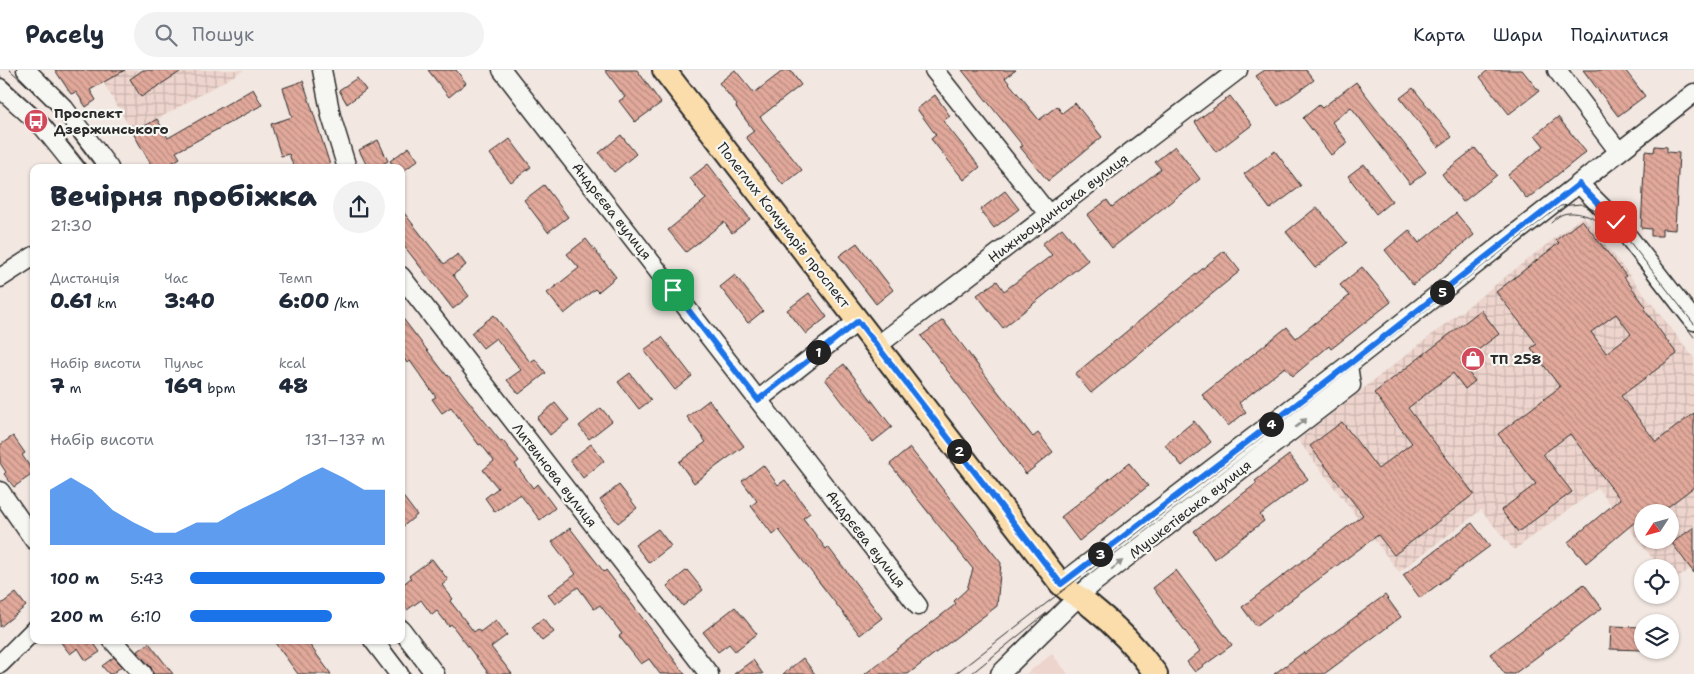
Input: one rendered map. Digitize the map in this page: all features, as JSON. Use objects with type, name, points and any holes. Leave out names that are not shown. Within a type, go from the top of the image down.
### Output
[{"type":"main road","name":"Полеглих Комунарів проспект","points":[[664,70],[877,346],[1070,590],[1115,626],[1156,674]]},
{"type":"street","points":[[26,70],[64,108],[107,164]]},
{"type":"street","points":[[322,70],[332,116],[346,164]]},
{"type":"street","name":"Андрєєва вулиця","points":[[502,70],[918,606]]},
{"type":"street","points":[[934,70],[1049,215]]},
{"type":"street","name":"Нижньоудинська вулиця","points":[[877,346],[1238,70]]},
{"type":"street","points":[[1557,70],[1619,152]]},
{"type":"street","points":[[0,88],[44,127],[73,164]]},
{"type":"street","name":"Мушкетівська вулиця","points":[[1000,674],[1070,590],[1348,365],[1694,94]]},
{"type":"street","points":[[1579,184],[1616,222],[1694,321]]},
{"type":"street","points":[[0,278],[30,259]]},
{"type":"street","name":"Литвинова вулиця","points":[[405,281],[709,674]]},
{"type":"street","points":[[758,400],[858,321]]},
{"type":"street","name":"Мушкетівська вулиця","points":[[1070,590],[1351,385],[1348,365]]},
{"type":"street","points":[[0,490],[30,534]]},
{"type":"street","points":[[0,664],[30,634]]},
{"type":"street","points":[[405,634],[434,674]]},
{"type":"street","points":[[116,644],[143,674]]},
{"type":"street","points":[[376,644],[399,674]]},
{"type":"shaded area","points":[[96,70],[244,70],[133,133]]},
{"type":"shaded area","points":[[1583,216],[1694,358],[1694,566],[1679,577],[1679,559],[1653,559],[1645,549],[1679,549],[1679,504],[1634,504],[1634,535],[1598,488],[1514,550],[1481,510],[1399,572],[1298,440]]},
{"type":"shaded area","points":[[1052,654],[1068,674],[1026,674]]},
{"type":"building","points":[[55,70],[125,70],[90,90],[96,100],[86,107],[76,92],[71,94]]},
{"type":"building","points":[[143,70],[183,70],[141,97],[130,79]]},
{"type":"building","points":[[428,70],[456,70],[466,83],[449,97]]},
{"type":"building","points":[[605,70],[637,70],[661,103],[635,122],[619,101],[625,97]]},
{"type":"building","points":[[735,70],[754,93],[784,70],[790,70],[801,85],[760,117],[802,170],[783,185],[746,137],[754,131],[736,107],[737,105],[719,83]]},
{"type":"building","points":[[962,70],[1016,70],[1005,78],[1039,120],[1057,106],[1062,113],[1075,103],[1102,137],[1048,181],[1020,147],[1023,146]]},
{"type":"building","points":[[1265,70],[1306,70],[1314,80],[1278,106],[1256,76]]},
{"type":"building","points":[[1488,70],[1522,70],[1539,91],[1509,114],[1480,77]]},
{"type":"building","points":[[1583,70],[1625,70],[1645,96],[1618,116]]},
{"type":"building","points":[[357,78],[366,90],[347,104],[339,90]]},
{"type":"building","points":[[303,81],[330,164],[293,164],[289,154],[281,156],[271,124],[292,117],[283,88]]},
{"type":"building","points":[[1356,82],[1426,172],[1410,184],[1351,107],[1332,122],[1348,143],[1331,155],[1303,118],[1319,105],[1322,108]]},
{"type":"building","points":[[1413,88],[1452,137],[1438,147],[1400,98]]},
{"type":"building","points":[[253,89],[262,105],[176,152],[180,158],[170,164],[151,164],[133,133],[157,119],[168,138]]},
{"type":"building","points":[[935,95],[950,116],[943,121],[980,167],[964,180],[931,139],[936,135],[917,109]]},
{"type":"building","points":[[1230,96],[1252,125],[1216,152],[1195,122]]},
{"type":"building","points":[[1558,117],[1586,152],[1527,199],[1508,175],[1544,146],[1535,135]]},
{"type":"building","points":[[621,135],[636,154],[614,172],[599,153]]},
{"type":"building","points":[[510,139],[531,167],[511,182],[490,154]]},
{"type":"building","points":[[378,140],[388,161],[382,164],[366,164],[359,150]]},
{"type":"building","points":[[1175,146],[1200,179],[1112,248],[1087,215],[1107,200],[1112,207],[1161,169],[1155,162]]},
{"type":"building","points":[[1655,146],[1667,147],[1667,152],[1679,153],[1675,230],[1662,229],[1662,236],[1651,236],[1651,229],[1641,228],[1645,151],[1654,152]]},
{"type":"building","points":[[409,147],[418,160],[405,170],[405,164],[392,164],[390,161]]},
{"type":"building","points":[[1475,148],[1497,175],[1463,202],[1442,174]]},
{"type":"building","points":[[1275,151],[1301,186],[1270,209],[1244,174]]},
{"type":"building","points":[[708,164],[750,219],[732,233],[724,222],[686,252],[668,230],[706,199],[690,178]]},
{"type":"building","points":[[1364,164],[1392,201],[1376,214],[1348,176]]},
{"type":"building","points":[[544,185],[568,217],[548,232],[524,200]]},
{"type":"building","points":[[1005,191],[1019,209],[994,228],[980,210]]},
{"type":"building","points":[[1317,207],[1347,243],[1315,268],[1286,232]]},
{"type":"building","points":[[1456,213],[1474,235],[1413,285],[1385,250],[1409,230],[1419,243]]},
{"type":"building","points":[[405,214],[444,264],[458,254],[466,265],[453,275],[469,296],[453,309],[405,247]]},
{"type":"building","points":[[1582,220],[1626,276],[1624,277],[1646,307],[1644,309],[1677,354],[1621,396],[1656,442],[1694,413],[1694,487],[1672,504],[1634,504],[1634,523],[1586,563],[1568,542],[1620,499],[1570,434],[1543,454],[1572,492],[1518,532],[1501,510],[1536,484],[1498,434],[1560,387],[1531,348],[1537,344],[1496,292],[1559,243],[1556,240]],"holes":[[[1616,314],[1631,334],[1606,353],[1591,332]]]},
{"type":"building","points":[[1062,228],[1088,260],[1003,328],[977,295],[997,281],[1004,291],[1052,255],[1042,244]]},
{"type":"building","points":[[586,239],[616,277],[598,292],[595,289],[564,314],[547,293],[579,268],[567,254]]},
{"type":"building","points":[[857,243],[893,290],[876,304],[839,256]]},
{"type":"building","points":[[1224,251],[1240,271],[1091,393],[1075,374]]},
{"type":"building","points":[[1362,267],[1391,302],[1331,349],[1329,346],[1293,376],[1285,367],[1239,403],[1246,412],[1228,426],[1202,395],[1287,327],[1296,338],[1349,296],[1340,285]]},
{"type":"building","points":[[735,275],[763,311],[748,323],[720,287]]},
{"type":"building","points":[[809,293],[827,317],[806,334],[787,310]]},
{"type":"building","points":[[1481,310],[1499,334],[1461,363],[1475,381],[1465,389],[1453,373],[1408,408],[1474,494],[1394,555],[1378,535],[1256,626],[1242,607],[1363,515],[1310,446],[1342,422],[1378,469],[1412,443],[1374,393]]},
{"type":"building","points":[[494,315],[530,362],[535,359],[546,373],[519,394],[507,380],[521,370],[496,338],[483,348],[471,333]]},
{"type":"building","points":[[943,320],[1033,437],[1038,433],[1053,452],[1026,474],[921,336]]},
{"type":"building","points":[[405,321],[447,376],[519,461],[515,464],[533,488],[537,484],[555,508],[540,520],[520,494],[495,512],[485,498],[498,488],[483,470],[494,461],[481,444],[479,445],[451,407],[442,413],[432,399],[436,397],[410,361],[407,363],[405,360]]},
{"type":"building","points":[[662,337],[692,376],[675,390],[644,350]]},
{"type":"building","points":[[844,364],[892,427],[873,442],[825,379]]},
{"type":"building","points":[[630,373],[651,400],[639,409],[618,382]]},
{"type":"building","points":[[709,400],[744,446],[694,483],[679,462],[706,442],[687,417]]},
{"type":"building","points":[[555,403],[569,420],[550,435],[537,418]]},
{"type":"building","points":[[601,408],[612,421],[589,439],[579,426]]},
{"type":"building","points":[[1194,421],[1211,442],[1182,466],[1165,445]]},
{"type":"building","points":[[13,436],[25,453],[22,455],[30,467],[30,476],[14,487],[4,474],[6,472],[0,463],[0,445]]},
{"type":"building","points":[[591,444],[604,461],[583,478],[570,460]]},
{"type":"building","points":[[910,448],[1001,563],[997,606],[908,674],[865,674],[956,604],[954,601],[967,589],[973,569],[890,464]]},
{"type":"building","points":[[1289,455],[1308,479],[1260,515],[1264,521],[1214,559],[1194,531],[1257,483],[1255,481]]},
{"type":"building","points":[[1129,463],[1148,486],[1079,541],[1061,517]]},
{"type":"building","points":[[763,465],[778,485],[785,480],[810,513],[803,518],[826,549],[828,547],[882,618],[860,635],[779,530],[773,535],[751,506],[757,501],[742,481]]},
{"type":"building","points":[[619,485],[637,508],[618,523],[600,500]]},
{"type":"building","points":[[405,499],[417,515],[405,525]]},
{"type":"building","points":[[1472,523],[1490,546],[1420,598],[1403,575]]},
{"type":"building","points":[[1694,527],[1694,573],[1676,549],[1679,549],[1679,538]]},
{"type":"building","points":[[570,528],[604,572],[606,570],[685,674],[660,674],[649,659],[641,664],[619,636],[622,634],[600,605],[594,609],[578,587],[555,604],[548,595],[576,574],[552,542]]},
{"type":"building","points":[[658,529],[671,546],[649,563],[635,545]]},
{"type":"building","points":[[432,559],[448,580],[442,585],[453,599],[450,601],[474,632],[478,629],[480,632],[496,620],[507,635],[491,647],[512,674],[489,674],[451,624],[449,626],[437,611],[432,615],[421,600],[407,610],[405,608],[405,583],[411,578],[409,576]]},
{"type":"building","points":[[687,570],[703,590],[683,606],[667,586]]},
{"type":"building","points":[[1176,570],[1232,645],[1195,672],[1187,662],[1200,651],[1153,588]]},
{"type":"building","points":[[1584,584],[1602,608],[1514,674],[1505,674],[1490,654]]},
{"type":"building","points":[[16,593],[26,606],[0,627],[0,605]]},
{"type":"building","points":[[1385,595],[1401,617],[1324,674],[1274,674],[1304,652],[1305,654]]},
{"type":"building","points":[[735,607],[757,634],[735,651],[729,644],[718,652],[703,632]]},
{"type":"building","points":[[543,618],[554,632],[542,641],[532,627]]},
{"type":"building","points":[[1611,626],[1634,627],[1634,650],[1610,649]]},
{"type":"building","points":[[62,644],[94,644],[100,652],[86,661],[78,648],[70,654]]},
{"type":"building","points":[[150,644],[173,674],[153,674],[151,667],[137,652]]},
{"type":"building","points":[[276,644],[309,644],[331,674],[298,674]]},
{"type":"building","points":[[114,657],[122,666],[112,674],[109,674],[102,666]]},
{"type":"building","points":[[803,658],[815,674],[783,674]]},
{"type":"building","points":[[753,660],[763,674],[734,674]]},
{"type":"tram line","points":[[10,70],[57,114],[95,164]]},
{"type":"tram line","points":[[0,76],[50,121],[84,164]]},
{"type":"tram line","points":[[955,674],[1560,206],[1581,204],[1611,218],[1694,324]]},
{"type":"tram line","points":[[1551,223],[1567,213],[1581,214],[1602,223],[1612,232]]},
{"type":"tram line","points":[[1637,263],[1694,337]]},
{"type":"tram line","points":[[971,674],[1049,611]]},
{"type":"tram line","points":[[389,644],[411,674]]},
{"type":"tram line","points":[[400,644],[423,674]]},
{"type":"place","name":"Проспект Дзержинського","points":[[36,121]]},
{"type":"place","name":"ТП 258","points":[[1473,359]]},
{"type":"route","points":[[673,290],[758,400],[858,321],[1061,584],[1348,365],[1579,184],[1616,222]]}]
